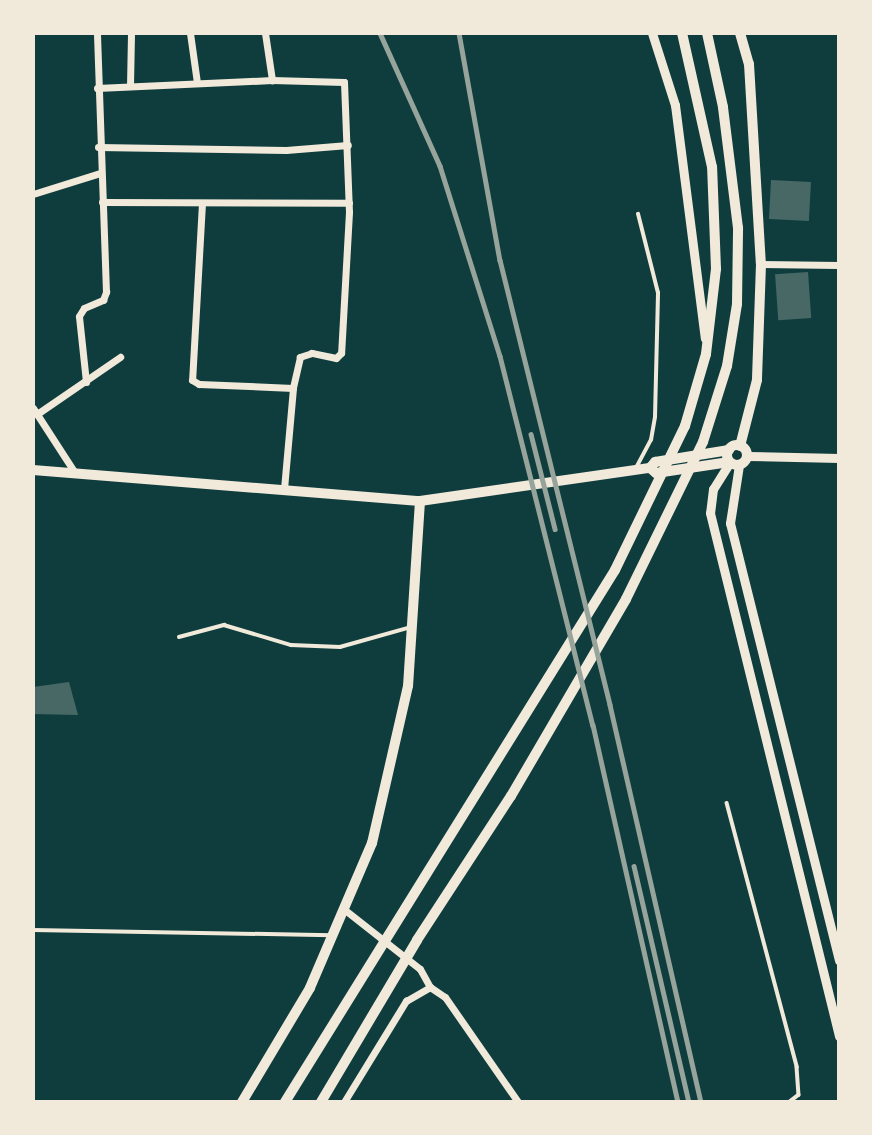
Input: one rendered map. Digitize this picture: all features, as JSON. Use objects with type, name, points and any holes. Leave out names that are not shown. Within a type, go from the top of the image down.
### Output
[{"type":"highway","points":[[285,1102],[615,570],[677,443],[706,354],[716,269],[712,166],[682,33]]},
{"type":"highway","points":[[321,1102],[417,940],[511,796],[567,695],[626,599],[703,442],[729,353],[737,304],[738,228],[723,107],[707,33]]},
{"type":"main road","points":[[33,471],[419,501],[650,468],[656,473],[733,463],[747,456],[740,446],[757,380],[761,264],[748,64],[740,33]]},
{"type":"main road","points":[[650,468],[654,462],[740,446]]},
{"type":"main road","points":[[729,450],[733,463]]},
{"type":"main road","points":[[242,1102],[310,988],[372,843],[408,686],[419,501]]},
{"type":"street","points":[[86,382],[79,316],[83,308],[105,296],[98,146],[97,33]]},
{"type":"street","points":[[130,86],[131,33]]},
{"type":"street","points":[[190,33],[197,83]]},
{"type":"street","points":[[265,33],[272,80]]},
{"type":"street","points":[[652,33],[675,105],[687,180],[706,354]]},
{"type":"street","points":[[97,88],[272,80],[343,80],[349,203],[340,355],[300,357],[292,388],[284,489]]},
{"type":"street","points":[[98,146],[286,150],[348,145]]},
{"type":"street","points":[[33,194],[100,173]]},
{"type":"street","points":[[102,202],[349,203]]},
{"type":"street","points":[[202,203],[192,380],[199,384],[292,388]]},
{"type":"street","points":[[761,264],[839,265]]},
{"type":"street","points":[[75,473],[35,411],[86,382],[120,357]]},
{"type":"street","points":[[747,456],[839,458]]},
{"type":"street","points":[[733,463],[730,523],[839,961]]},
{"type":"street","points":[[733,463],[713,489],[710,513],[839,1037]]},
{"type":"street","points":[[345,910],[419,969],[430,987],[445,997],[518,1102]]},
{"type":"street","points":[[344,1102],[406,1001],[430,987]]},
{"type":"lane","points":[[635,470],[651,440],[655,417],[659,293],[638,214]]},
{"type":"lane","points":[[179,637],[224,625],[291,645],[340,647],[412,627]]},
{"type":"lane","points":[[727,803],[797,1067],[799,1095],[790,1102]]},
{"type":"lane","points":[[33,930],[334,935]]},
{"type":"building","points":[[771,180],[811,182],[809,221],[769,219]]},
{"type":"building","points":[[808,272],[811,318],[778,320],[775,274]]},
{"type":"building","points":[[69,682],[78,715],[33,714],[33,687]]},
{"type":"railway","points":[[380,33],[440,166],[500,356],[593,725],[678,1102]]},
{"type":"railway","points":[[459,33],[500,260],[610,705],[701,1102]]},
{"type":"railway","points":[[531,434],[555,529]]},
{"type":"railway","points":[[634,866],[689,1102]]}]
